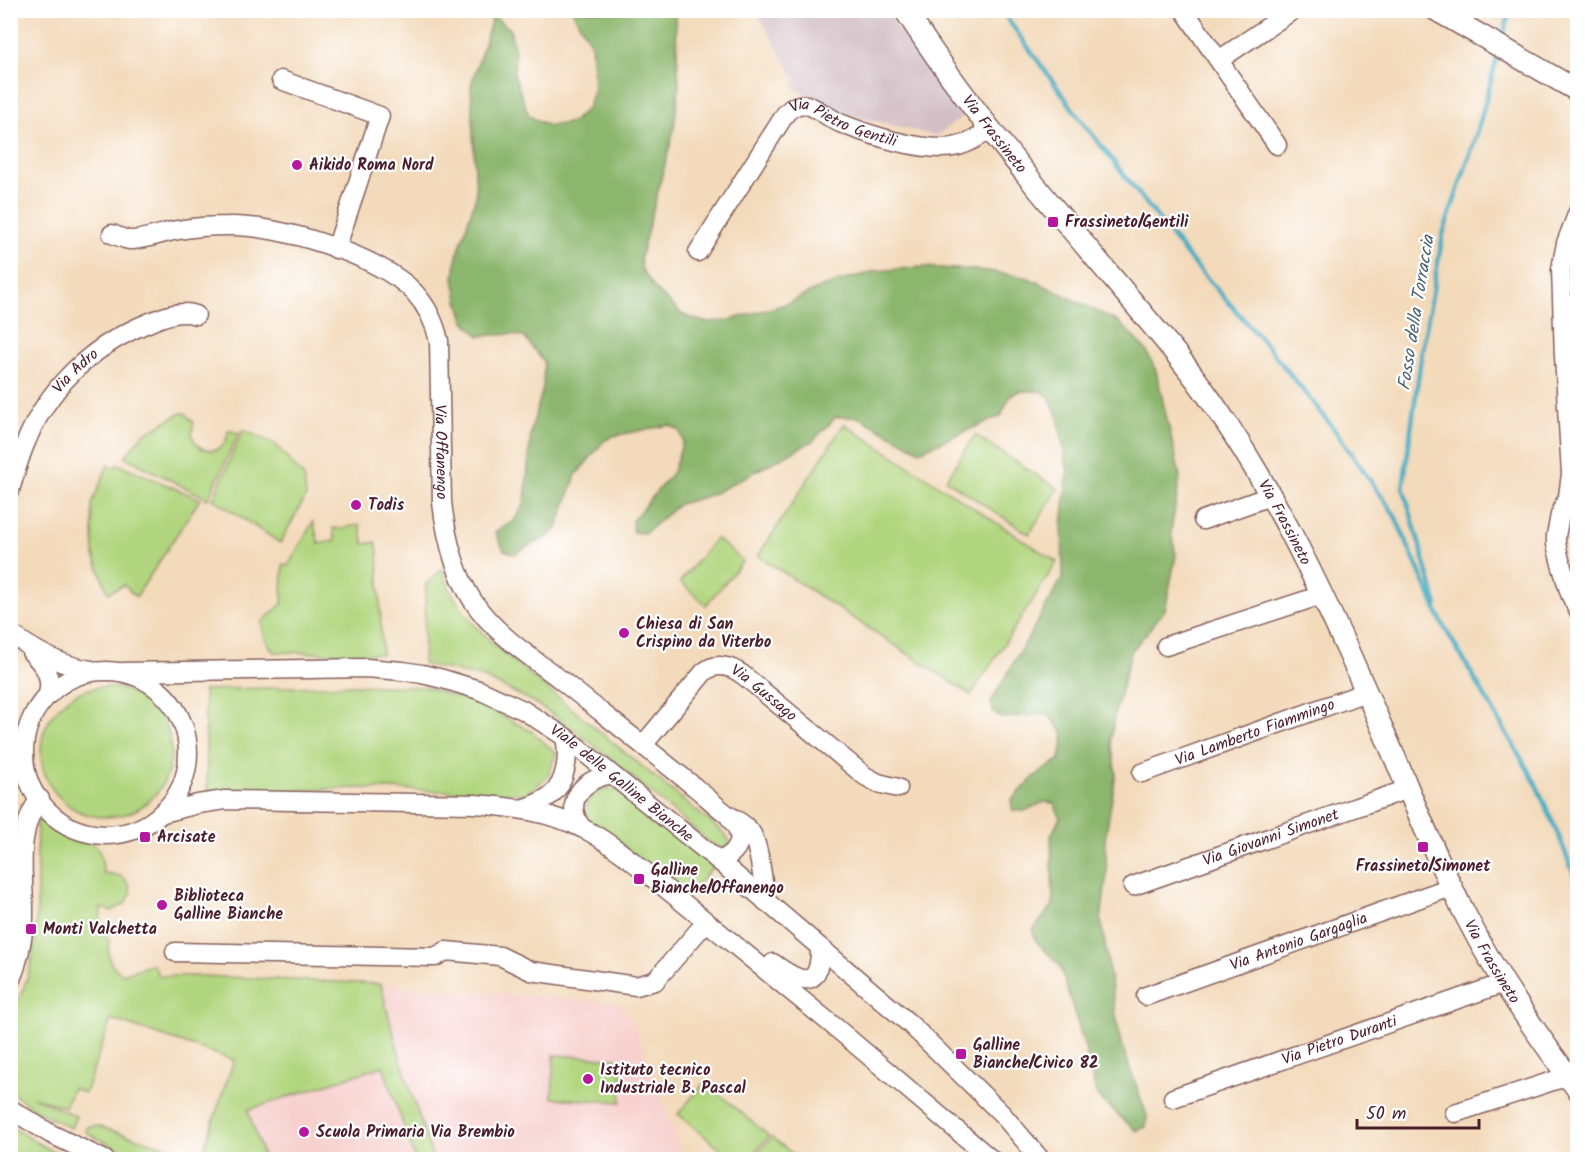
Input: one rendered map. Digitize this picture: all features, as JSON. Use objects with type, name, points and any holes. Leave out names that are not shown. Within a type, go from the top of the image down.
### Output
[{"type":"street","name":"Via Frassineto","points":[[905,10],[990,129],[1190,371],[1229,425],[1270,496],[1322,595],[1452,887],[1475,933],[1537,1035],[1573,1083]]},
{"type":"street","points":[[1184,10],[1277,146]]},
{"type":"street","points":[[1219,60],[1293,10]]},
{"type":"street","points":[[1441,14],[1578,91]]},
{"type":"street","points":[[281,80],[380,116],[336,249]]},
{"type":"street","name":"Via Pietro Gentili","points":[[698,252],[786,113],[796,105],[810,106],[833,119],[861,130],[906,144],[930,148],[959,146],[990,129]]},
{"type":"street","points":[[1578,212],[1563,254],[1561,269],[1571,486],[1558,520],[1556,536],[1557,549],[1565,577],[1578,610]]},
{"type":"street","name":"Via Offanengo","points":[[112,234],[130,240],[178,230],[232,226],[277,231],[369,262],[401,281],[420,299],[435,326],[439,341],[442,502],[445,525],[457,569],[470,596],[489,621],[506,636],[743,824],[752,834],[766,902]]},
{"type":"street","name":"Via Adro","points":[[10,490],[32,427],[57,388],[76,367],[112,340],[144,324],[177,313],[185,312],[196,315]]},
{"type":"street","points":[[1203,520],[1270,496]]},
{"type":"street","points":[[1166,646],[1322,595]]},
{"type":"street","points":[[10,765],[64,822],[77,830],[107,836],[131,832],[152,822],[163,813],[177,795],[187,769],[189,747],[184,726],[174,706],[162,692],[147,681],[123,672],[101,671],[61,663],[14,635]]},
{"type":"street","points":[[14,635],[47,671],[50,684],[48,694]]},
{"type":"street","name":"Via Gussago","points":[[643,745],[704,672],[713,667],[725,667],[744,675],[865,776],[878,783],[898,788]]},
{"type":"street","name":"Viale delle Galline Bianche","points":[[123,672],[366,668],[403,671],[451,681],[499,698],[565,737],[719,861],[936,1049],[1002,1114],[1041,1160]]},
{"type":"street","points":[[10,733],[25,725],[48,694],[59,685],[73,677],[101,671]]},
{"type":"street","name":"Via Lamberto Fiammingo","points":[[1142,773],[1366,692]]},
{"type":"street","points":[[29,783],[23,750],[32,718]]},
{"type":"street","points":[[521,809],[552,795],[560,784],[566,766],[565,737]]},
{"type":"street","points":[[582,828],[574,812],[578,794],[593,779],[611,774]]},
{"type":"street","name":"Via Giovanni Simonet","points":[[1133,886],[1408,789]]},
{"type":"street","points":[[10,982],[20,951],[24,919],[25,831],[30,814],[40,799]]},
{"type":"street","points":[[163,813],[198,804],[234,800],[475,804],[521,809],[551,816],[582,828],[621,852],[992,1160]]},
{"type":"street","name":"Via Offanengo","points":[[719,861],[728,858],[733,853],[740,839],[737,828],[728,814]]},
{"type":"street","name":"Via Antonio Gargaglia","points":[[1146,996],[1452,887]]},
{"type":"street","points":[[175,952],[435,957],[446,951],[500,956],[531,971],[636,986],[655,981],[706,922]]},
{"type":"street","points":[[739,949],[757,954],[797,979],[805,980],[812,977],[818,970],[820,949]]},
{"type":"street","name":"Via Pietro Duranti","points":[[1173,1098],[1504,983]]},
{"type":"street","points":[[1455,1113],[1573,1083]]},
{"type":"street","points":[[10,1110],[51,1134],[105,1160]]},
{"type":"shaded area","points":[[756,11],[888,11],[896,26],[963,116],[936,136],[829,107],[796,89],[793,85],[797,81]]},
{"type":"shaded area","points":[[381,984],[618,1003],[633,1021],[683,1159],[433,1159],[401,1060]]},
{"type":"shaded area","points":[[383,1066],[415,1159],[264,1159],[248,1111]]},
{"type":"green space","points":[[572,11],[675,11],[679,89],[673,134],[640,259],[642,270],[655,289],[683,315],[704,322],[726,321],[786,304],[824,286],[875,271],[923,267],[988,271],[1029,278],[1119,322],[1146,350],[1156,371],[1180,476],[1171,532],[1176,555],[1165,610],[1131,652],[1114,717],[1111,740],[1116,774],[1105,840],[1107,874],[1101,920],[1120,1040],[1147,1116],[1146,1127],[1136,1131],[1097,1096],[1060,966],[1035,940],[1033,930],[1053,905],[1051,836],[1060,817],[1054,803],[1044,802],[1024,811],[1013,811],[1011,801],[1034,777],[1060,759],[1064,734],[1048,714],[1002,718],[993,712],[991,702],[1063,577],[1062,525],[1068,472],[1058,418],[1049,397],[1041,391],[1019,391],[1010,396],[1001,416],[920,451],[858,417],[836,417],[813,441],[711,495],[679,504],[645,533],[633,532],[632,521],[673,472],[683,441],[679,430],[669,425],[613,436],[604,441],[576,475],[557,528],[549,536],[514,554],[504,550],[495,532],[514,521],[525,503],[531,431],[543,388],[544,362],[524,337],[512,334],[479,336],[464,320],[458,300],[454,278],[457,256],[476,196],[471,85],[493,16],[510,29],[515,52],[514,75],[529,116],[549,126],[573,122],[588,107],[594,87],[591,44]]},
{"type":"green space","points":[[185,413],[194,423],[192,433],[195,441],[207,450],[221,447],[226,440],[228,430],[239,433],[208,499],[125,457],[143,434]]},
{"type":"green space","points":[[844,424],[1057,562],[971,695],[758,556]]},
{"type":"green space","points":[[243,430],[275,444],[304,477],[306,496],[280,543],[213,499]]},
{"type":"green space","points":[[975,435],[1058,489],[1029,534],[946,480]]},
{"type":"green space","points":[[118,464],[200,499],[136,597],[124,585],[108,593],[94,555],[92,504],[108,465],[114,467]]},
{"type":"green space","points":[[313,522],[319,544],[335,541],[333,528],[360,525],[364,544],[376,542],[382,654],[274,652],[267,642],[262,622],[282,604],[283,564],[288,566]]},
{"type":"green space","points":[[716,538],[743,561],[706,605],[680,582]]},
{"type":"green space","points":[[442,569],[458,604],[485,635],[507,656],[726,835],[729,842],[728,847],[723,849],[715,847],[603,752],[528,699],[482,677],[423,664],[426,584]]},
{"type":"green space","points":[[351,685],[426,687],[482,705],[531,731],[556,753],[548,777],[525,794],[356,788],[208,794],[204,690]]},
{"type":"green space","points":[[106,687],[131,692],[152,706],[166,727],[171,752],[166,777],[152,798],[131,812],[106,817],[81,812],[60,798],[46,777],[41,752],[46,727],[60,706],[81,692]]},
{"type":"green space","points":[[609,789],[620,791],[715,864],[687,897],[605,831],[590,822],[585,811],[588,801],[596,792]]},
{"type":"green space","points":[[42,813],[60,831],[96,846],[101,854],[103,873],[118,875],[127,882],[131,893],[126,903],[112,911],[101,908],[100,933],[109,938],[109,959],[114,967],[123,974],[153,964],[159,976],[381,984],[398,1050],[433,1159],[415,1159],[383,1066],[248,1110],[264,1159],[139,1159],[87,1133],[86,1130],[89,1126],[97,1126],[201,1157],[234,1060],[111,1019],[85,1093],[73,1088],[65,1107],[33,1097],[76,1116],[71,1128],[25,1103],[11,1092],[10,1014],[22,993],[30,970],[34,945],[37,919],[37,818]]},
{"type":"green space","name":"Istituto tecnico Industriale B. Pascal","points":[[554,1055],[623,1059],[621,1102],[552,1098]]},
{"type":"green space","points":[[705,1082],[769,1136],[749,1159],[732,1159],[678,1114]]},
{"type":"green space","points":[[11,1127],[46,1148],[74,1159],[11,1159]]},
{"type":"green space","points":[[772,1137],[799,1159],[753,1159]]},
{"type":"waterway","points":[[1001,10],[1081,120],[1189,258],[1269,348],[1334,429],[1394,514],[1442,623],[1535,782],[1578,885]]},
{"type":"waterway","name":"Fosso della Torraccia","points":[[1502,40],[1510,10]]},
{"type":"waterway","name":"Fosso della Torraccia","points":[[1437,605],[1403,487],[1422,350],[1443,234],[1477,133],[1498,54]]},
{"type":"place","name":"Aikido Roma Nord","points":[[297,165]]},
{"type":"place","name":"Frassineto/Gentili","points":[[1053,222]]},
{"type":"place","name":"Todis","points":[[356,505]]},
{"type":"place","name":"Chiesa di San Crispino da Viterbo","points":[[624,633]]},
{"type":"place","name":"Arcisate","points":[[145,837]]},
{"type":"place","name":"Frassineto/Simonet","points":[[1423,847]]},
{"type":"place","name":"Galline Bianche/Offanengo","points":[[639,879]]},
{"type":"place","name":"Biblioteca Galline Bianche","points":[[162,905]]},
{"type":"place","name":"Monti Valchetta","points":[[31,929]]},
{"type":"place","name":"Galline Bianche/Civico 82","points":[[961,1054]]},
{"type":"place","name":"Istituto tecnico Industriale B. Pascal","points":[[588,1079]]},
{"type":"place","name":"Scuola Primaria Via Brembio","points":[[304,1132]]}]
